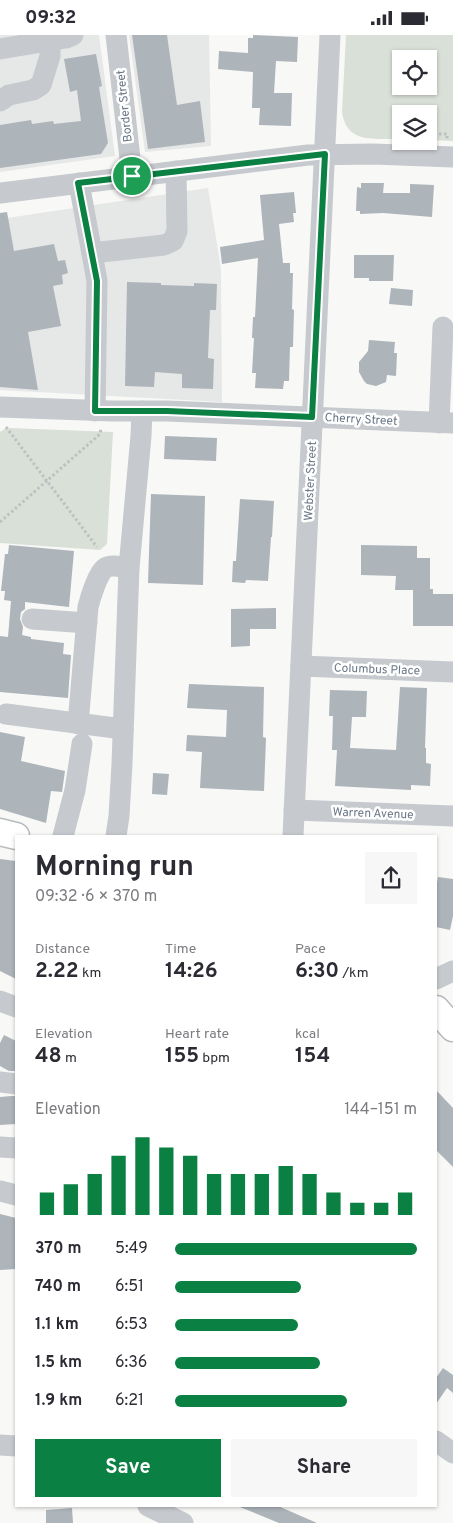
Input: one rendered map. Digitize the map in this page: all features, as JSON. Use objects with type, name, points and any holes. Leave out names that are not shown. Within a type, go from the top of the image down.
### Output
[{"type":"main road","points":[[0,832],[15,837]]},
{"type":"street","points":[[0,49],[66,38],[73,35]]},
{"type":"street","name":"Border Street","points":[[116,35],[132,176]]},
{"type":"street","name":"Webster Street","points":[[293,835],[330,35]]},
{"type":"street","points":[[0,101],[9,95],[33,90],[41,85],[50,56],[50,41]]},
{"type":"street","points":[[0,193],[325,154],[453,157]]},
{"type":"street","points":[[92,253],[164,245],[173,241],[177,231],[176,171]]},
{"type":"street","points":[[78,183],[97,281],[99,418]]},
{"type":"street","points":[[443,327],[446,423]]},
{"type":"street","points":[[116,835],[120,798],[128,568],[142,436],[142,411]]},
{"type":"street","name":"Cherry Street","points":[[3,417],[99,418],[142,411],[446,423]]},
{"type":"street","points":[[63,835],[75,790],[87,615],[90,597],[103,569],[111,566],[128,568]]},
{"type":"street","points":[[32,619],[87,615]]},
{"type":"street","name":"Columbus Place","points":[[301,666],[453,672]]},
{"type":"street","points":[[6,714],[80,734],[123,729]]},
{"type":"street","name":"Warren Avenue","points":[[294,810],[453,816]]},
{"type":"street","points":[[437,979],[453,971]]},
{"type":"street","points":[[0,1001],[15,1007]]},
{"type":"street","points":[[0,1082],[15,1084]]},
{"type":"street","points":[[0,1147],[15,1148]]},
{"type":"street","points":[[0,1191],[15,1195]]},
{"type":"street","points":[[437,1442],[453,1453]]},
{"type":"street","points":[[0,1445],[15,1446]]},
{"type":"street","points":[[150,1507],[183,1523]]},
{"type":"path","points":[[3,417],[96,547]]},
{"type":"path","points":[[0,522],[100,434],[99,418]]},
{"type":"shaded area","points":[[0,35],[99,35],[115,156],[0,172]]},
{"type":"shaded area","points":[[129,35],[209,35],[211,146],[145,152]]},
{"type":"shaded area","points":[[346,35],[453,35],[453,141],[437,140],[437,105],[392,105],[392,139],[364,138],[356,135],[345,123],[342,112]]},
{"type":"shaded area","points":[[208,188],[221,269],[222,402],[0,390],[0,219]]},
{"type":"shaded area","points":[[10,428],[113,432],[107,544],[100,550],[0,543],[0,432]]},
{"type":"building","points":[[132,35],[167,35],[177,105],[200,101],[205,142],[148,149]]},
{"type":"building","points":[[253,35],[298,37],[297,62],[276,61],[274,93],[292,93],[291,126],[259,125],[260,108],[252,108],[253,72],[218,69],[219,51],[248,53],[248,38],[253,38]]},
{"type":"building","points":[[96,54],[102,86],[99,87],[108,143],[101,154],[0,168],[0,125],[31,120],[32,124],[53,121],[54,124],[81,121],[77,90],[70,92],[64,59]]},
{"type":"building","points":[[361,183],[384,183],[383,193],[410,193],[410,184],[434,185],[432,217],[383,213],[360,214],[360,211],[356,211],[357,187],[361,188]]},
{"type":"building","points":[[294,192],[296,213],[293,213],[294,222],[279,224],[283,263],[290,263],[290,273],[293,273],[293,347],[290,347],[289,381],[284,381],[283,389],[255,388],[256,373],[252,373],[254,338],[252,338],[258,258],[222,264],[220,247],[264,240],[260,195]]},
{"type":"building","points":[[7,212],[14,251],[54,244],[58,261],[65,260],[68,273],[62,275],[63,284],[53,286],[61,326],[28,332],[38,390],[0,387],[0,213]]},
{"type":"building","points":[[354,255],[394,255],[393,281],[369,281],[369,278],[354,278]]},
{"type":"building","points":[[127,282],[194,286],[194,283],[217,284],[216,310],[210,310],[208,358],[214,359],[213,389],[182,388],[182,374],[155,372],[154,387],[125,386]]},
{"type":"building","points":[[391,288],[413,290],[412,306],[389,304]]},
{"type":"building","points":[[369,340],[395,342],[394,353],[397,353],[396,376],[387,375],[386,382],[376,386],[367,384],[359,372],[359,362],[368,351]]},
{"type":"building","points":[[165,436],[217,438],[216,461],[164,459]]},
{"type":"building","points":[[151,494],[205,496],[203,585],[148,583]]},
{"type":"building","points":[[240,499],[274,501],[268,581],[246,580],[245,583],[232,582],[233,561],[236,561]]},
{"type":"building","points":[[9,545],[74,551],[69,607],[25,602],[25,609],[21,612],[20,619],[23,627],[22,635],[31,637],[31,639],[64,643],[63,654],[71,655],[68,698],[0,692],[0,636],[8,637],[11,601],[4,600],[5,591],[1,591],[5,554],[8,554]]},
{"type":"building","points":[[361,545],[417,546],[417,558],[430,558],[430,589],[433,589],[433,594],[453,594],[453,626],[413,626],[413,590],[395,590],[396,576],[361,575]]},
{"type":"building","points":[[276,608],[276,629],[250,629],[250,646],[231,647],[231,609]]},
{"type":"building","points":[[189,684],[264,687],[263,737],[266,738],[264,791],[200,788],[202,752],[186,751],[187,735],[226,737],[227,710],[187,708]]},
{"type":"building","points":[[400,687],[427,688],[425,748],[426,763],[431,764],[430,786],[411,785],[411,790],[335,786],[337,750],[332,750],[333,716],[329,716],[330,690],[367,691],[366,717],[352,717],[350,748],[396,750]]},
{"type":"building","points":[[0,732],[25,737],[21,761],[65,771],[62,792],[51,791],[46,823],[0,809]]},
{"type":"building","points":[[153,773],[169,774],[167,795],[152,794]]},
{"type":"building","points":[[0,859],[15,861],[15,978],[0,971]]},
{"type":"building","points":[[438,877],[453,879],[453,916],[450,930],[437,927]]},
{"type":"building","points":[[4,1035],[15,1040],[15,1071],[9,1071],[0,1066],[0,1043]]},
{"type":"building","points":[[437,1091],[453,1108],[453,1167],[437,1151]]},
{"type":"building","points":[[15,1096],[15,1124],[0,1125],[0,1097]]},
{"type":"building","points":[[0,1214],[15,1218],[15,1269],[0,1270]]},
{"type":"building","points":[[443,1368],[453,1375],[453,1393],[447,1388],[437,1403],[437,1377]]},
{"type":"building","points":[[240,1507],[280,1507],[317,1523],[279,1523]]},
{"type":"building","points":[[72,1508],[73,1523],[46,1523],[46,1510]]},
{"type":"route","points":[[325,154],[312,417],[167,411],[95,411],[97,275],[78,183],[132,176],[325,154]]}]
